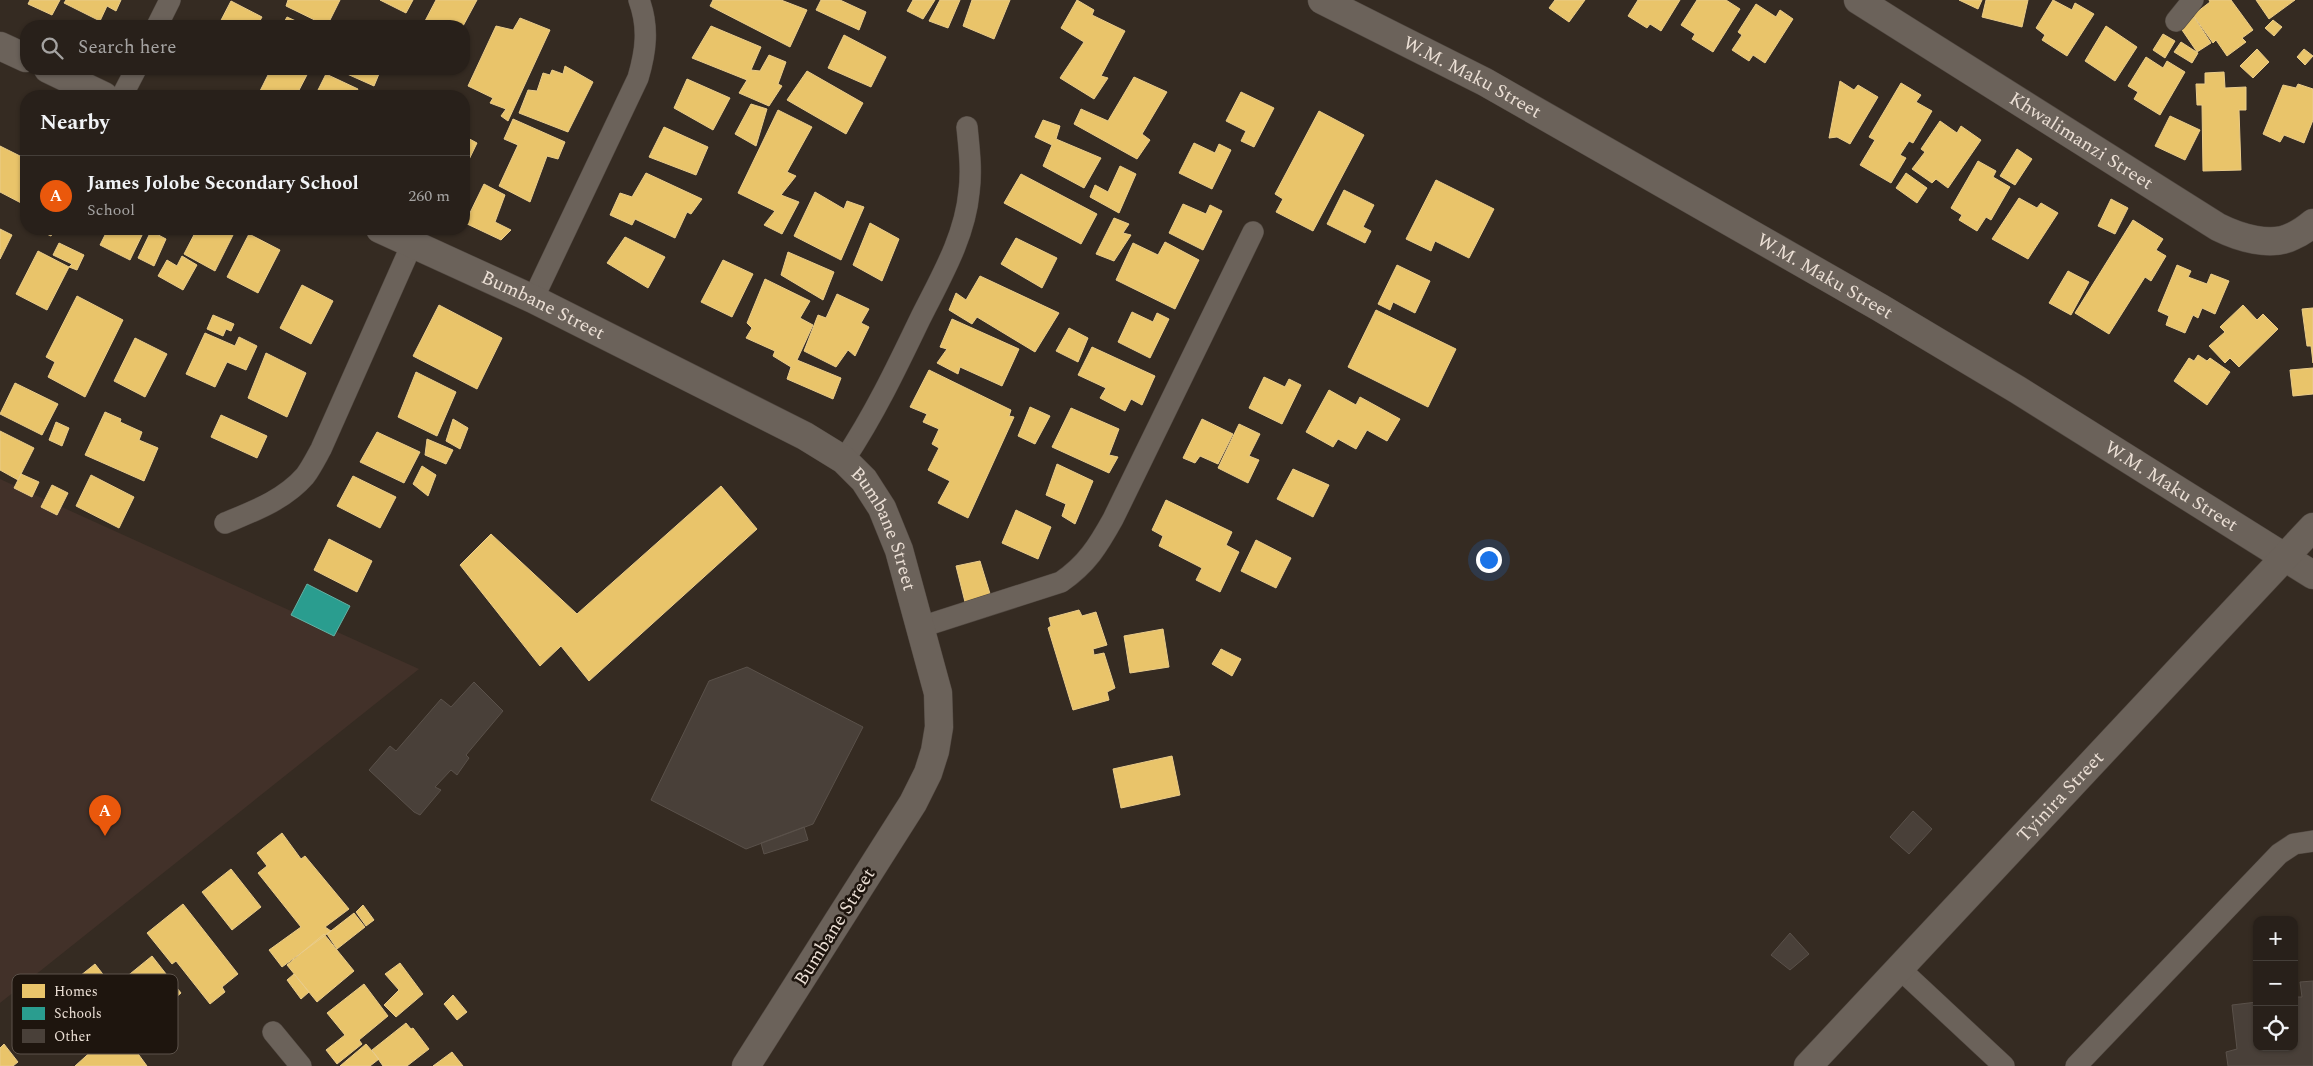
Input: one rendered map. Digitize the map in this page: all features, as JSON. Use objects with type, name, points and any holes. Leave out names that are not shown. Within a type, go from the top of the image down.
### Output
[{"type":"street","name":"W.M. Maku Street","points":[[1322,0],[1485,82],[1870,302],[2018,390],[2313,575]]},
{"type":"street","name":"Khwalimanzi Street","points":[[1858,0],[2218,227],[2238,237],[2267,241],[2292,238],[2313,223]]},
{"type":"street","points":[[60,75],[92,90]]},
{"type":"street","name":"Bumbane Street","points":[[393,235],[533,299],[750,406],[805,436],[844,460],[864,480],[882,508],[899,550],[938,693],[938,727],[935,750],[928,773],[913,803],[746,1066]]},
{"type":"street","name":"Tyinira Street","points":[[1808,1066],[2313,527]]},
{"type":"lane","points":[[160,20],[170,0]]},
{"type":"lane","points":[[533,299],[638,78],[646,53],[646,30],[639,0]]},
{"type":"lane","points":[[2176,21],[2192,0]]},
{"type":"lane","points":[[125,90],[133,75]]},
{"type":"lane","points":[[844,460],[867,426],[881,400],[953,252],[964,221],[969,192],[970,156],[967,127]]},
{"type":"lane","points":[[921,627],[1061,582],[1079,569],[1093,553],[1113,519],[1253,232]]},
{"type":"lane","points":[[225,523],[260,509],[288,493],[306,474],[320,449],[412,244]]},
{"type":"lane","points":[[2076,1066],[2279,854],[2294,844],[2313,841]]},
{"type":"lane","points":[[1900,969],[2004,1066]]},
{"type":"lane","points":[[273,1032],[301,1066]]},
{"type":"shaded area","points":[[0,479],[419,669],[36,974],[12,974],[12,993],[0,1003]]},
{"type":"building: Homes","points":[[30,0],[60,0],[52,15],[28,4]]},
{"type":"building: Homes","points":[[66,0],[121,0],[116,11],[107,6],[100,20],[64,3]]},
{"type":"building: Homes","points":[[288,0],[340,0],[330,20],[315,20],[286,6]]},
{"type":"building: Homes","points":[[380,0],[413,0],[406,13]]},
{"type":"building: Homes","points":[[436,0],[477,0],[466,20],[426,20]]},
{"type":"building: Homes","points":[[713,0],[781,0],[807,10],[790,47],[710,6]]},
{"type":"building: Homes","points":[[821,0],[840,0],[866,12],[859,30],[816,10]]},
{"type":"building: Homes","points":[[913,0],[935,0],[923,19],[907,11]]},
{"type":"building: Homes","points":[[940,0],[960,0],[948,28],[929,21]]},
{"type":"building: Homes","points":[[972,0],[1010,0],[994,39],[963,26]]},
{"type":"building: Homes","points":[[1077,0],[1094,10],[1092,15],[1125,31],[1101,76],[1108,78],[1094,99],[1060,78],[1084,42],[1061,28]]},
{"type":"building: Homes","points":[[1555,0],[1585,0],[1569,22],[1549,8]]},
{"type":"building: Homes","points":[[1638,0],[1680,0],[1661,31],[1650,24],[1647,28],[1628,16]]},
{"type":"building: Homes","points":[[1697,0],[1726,0],[1740,9],[1713,52],[1692,39],[1695,34],[1681,25]]},
{"type":"building: Homes","points":[[1959,0],[1982,0],[1978,9]]},
{"type":"building: Homes","points":[[1986,0],[2028,0],[2022,27],[1982,17]]},
{"type":"building: Homes","points":[[2053,0],[2072,10],[2075,3],[2094,14],[2067,56],[2042,40],[2045,35],[2036,28]]},
{"type":"building: Homes","points":[[2209,0],[2231,0],[2253,30],[2242,38],[2246,42],[2227,56],[2216,40],[2213,43],[2193,15],[2210,2]]},
{"type":"building: Homes","points":[[2256,0],[2295,0],[2269,19]]},
{"type":"building: Homes","points":[[231,1],[262,17],[260,20],[221,20]]},
{"type":"building: Homes","points":[[1756,4],[1776,17],[1780,10],[1793,19],[1765,63],[1753,55],[1749,61],[1732,50],[1742,35],[1738,32]]},
{"type":"building: Homes","points":[[2194,17],[2211,43],[2197,52],[2180,27]]},
{"type":"building: Homes","points":[[520,18],[550,30],[508,121],[501,116],[506,109],[490,103],[493,98],[468,86],[496,26],[513,30]]},
{"type":"building: Homes","points":[[2273,20],[2282,27],[2274,36],[2265,28]]},
{"type":"building: Homes","points":[[711,26],[761,47],[751,70],[760,71],[769,55],[786,62],[778,84],[782,86],[769,106],[739,93],[747,80],[692,58]]},
{"type":"building: Homes","points":[[2106,26],[2137,47],[2115,81],[2085,61]]},
{"type":"building: Homes","points":[[2163,34],[2175,41],[2165,58],[2153,50]]},
{"type":"building: Homes","points":[[844,35],[886,57],[871,87],[828,68]]},
{"type":"building: Homes","points":[[2181,42],[2198,53],[2192,63],[2174,52]]},
{"type":"building: Homes","points":[[2257,49],[2269,62],[2253,78],[2240,66]]},
{"type":"building: Homes","points":[[2304,49],[2313,56],[2305,65],[2297,57]]},
{"type":"building: Homes","points":[[2146,57],[2163,68],[2167,61],[2185,72],[2160,115],[2134,99],[2138,92],[2128,86]]},
{"type":"building: Homes","points":[[565,66],[593,82],[568,132],[519,113],[528,90],[537,91],[543,73],[550,75],[552,70],[563,74]]},
{"type":"building: Homes","points":[[807,71],[863,103],[846,134],[787,100]]},
{"type":"building: Homes","points":[[2224,72],[2225,88],[2246,87],[2246,110],[2239,110],[2241,170],[2203,171],[2202,105],[2197,105],[2196,84],[2205,84],[2205,73]]},
{"type":"building: Homes","points":[[268,75],[307,75],[299,90],[260,90]]},
{"type":"building: Homes","points":[[326,75],[358,89],[357,90],[318,90]]},
{"type":"building: Homes","points":[[349,75],[379,75],[374,86]]},
{"type":"building: Homes","points":[[1134,77],[1167,92],[1142,134],[1150,140],[1137,159],[1074,124],[1081,109],[1108,121]]},
{"type":"building: Homes","points":[[687,79],[730,98],[713,130],[674,108]]},
{"type":"building: Homes","points":[[1840,81],[1854,90],[1858,85],[1878,97],[1850,144],[1837,137],[1829,138]]},
{"type":"building: Homes","points":[[1901,83],[1921,95],[1916,102],[1932,111],[1913,143],[1909,141],[1900,155],[1906,158],[1891,183],[1860,165],[1875,140],[1869,137]]},
{"type":"building: Homes","points":[[2298,84],[2313,89],[2313,120],[2304,143],[2284,135],[2280,142],[2263,134],[2283,85],[2296,88]]},
{"type":"building: Homes","points":[[1241,92],[1274,108],[1254,147],[1241,141],[1246,131],[1226,121]]},
{"type":"building: Homes","points":[[751,104],[767,109],[756,146],[735,134]]},
{"type":"building: Homes","points":[[778,110],[812,127],[787,172],[796,176],[781,195],[799,202],[782,234],[764,225],[775,211],[738,193]]},
{"type":"building: Homes","points":[[1319,111],[1364,135],[1313,231],[1276,212],[1283,199],[1275,194]]},
{"type":"building: Homes","points":[[2170,116],[2200,130],[2185,160],[2155,146]]},
{"type":"building: Homes","points":[[513,119],[565,142],[558,159],[547,156],[530,202],[499,186],[518,145],[504,139]]},
{"type":"building: Homes","points":[[1043,120],[1060,126],[1056,139],[1101,158],[1084,188],[1043,166],[1052,145],[1035,137]]},
{"type":"building: Homes","points":[[1940,121],[1957,133],[1961,126],[1981,140],[1948,188],[1936,179],[1932,183],[1912,169],[1925,152],[1921,149]]},
{"type":"building: Homes","points":[[664,127],[708,147],[696,175],[649,157]]},
{"type":"building: Homes","points":[[470,139],[477,143],[470,158]]},
{"type":"building: Homes","points":[[1194,143],[1215,153],[1219,144],[1231,150],[1212,189],[1179,173]]},
{"type":"building: Homes","points":[[0,146],[20,156],[20,202],[0,192]]},
{"type":"building: Homes","points":[[2017,149],[2032,159],[2015,185],[2000,176]]},
{"type":"building: Homes","points":[[1978,161],[1996,171],[1993,177],[2010,187],[1991,220],[1986,217],[1977,231],[1959,220],[1962,215],[1951,208]]},
{"type":"building: Homes","points":[[1120,166],[1136,174],[1119,213],[1090,197],[1095,185],[1108,192]]},
{"type":"building: Homes","points":[[646,173],[702,199],[691,214],[687,212],[675,238],[635,219],[632,225],[610,215],[620,193],[632,197]]},
{"type":"building: Homes","points":[[1906,173],[1927,188],[1917,203],[1896,188]]},
{"type":"building: Homes","points":[[1021,174],[1097,214],[1081,244],[1004,203]]},
{"type":"building: Homes","points":[[1436,180],[1494,209],[1469,258],[1435,241],[1431,251],[1406,239]]},
{"type":"building: Homes","points":[[484,184],[505,195],[495,222],[511,230],[501,240],[470,225],[470,213]]},
{"type":"building: Homes","points":[[1344,190],[1374,205],[1363,227],[1371,231],[1365,243],[1327,224]]},
{"type":"building: Homes","points":[[815,192],[844,209],[847,201],[864,207],[841,260],[794,236]]},
{"type":"building: Homes","points":[[2019,198],[2037,208],[2041,203],[2058,213],[2028,259],[1992,239]]},
{"type":"building: Homes","points":[[2111,199],[2128,208],[2115,234],[2098,226]]},
{"type":"building: Homes","points":[[1183,204],[1206,214],[1210,205],[1222,211],[1203,250],[1169,233]]},
{"type":"building: Homes","points":[[1114,218],[1129,224],[1123,233],[1131,235],[1114,261],[1096,254]]},
{"type":"building: Homes","points":[[2133,220],[2163,239],[2156,250],[2166,256],[2151,281],[2145,277],[2109,334],[2075,313]]},
{"type":"building: Homes","points":[[870,223],[899,239],[882,281],[853,265]]},
{"type":"building: Homes","points":[[0,229],[12,235],[0,259]]},
{"type":"building: Homes","points":[[105,235],[142,235],[130,260],[100,245]]},
{"type":"building: Homes","points":[[149,235],[158,235],[166,239],[154,266],[138,258]]},
{"type":"building: Homes","points":[[194,235],[233,235],[215,271],[184,254]]},
{"type":"building: Homes","points":[[248,235],[280,250],[258,293],[227,277]]},
{"type":"building: Homes","points":[[625,237],[665,257],[648,288],[607,263]]},
{"type":"building: Homes","points":[[1016,238],[1057,258],[1042,288],[1001,264]]},
{"type":"building: Homes","points":[[1165,242],[1199,260],[1175,309],[1116,280],[1133,243],[1158,255]]},
{"type":"building: Homes","points":[[59,243],[84,255],[77,270],[69,267],[72,264],[53,255]]},
{"type":"building: Homes","points":[[38,251],[69,267],[47,310],[16,294]]},
{"type":"building: Homes","points":[[788,252],[834,272],[823,300],[781,275]]},
{"type":"building: Homes","points":[[182,256],[197,265],[183,290],[158,276],[167,260],[177,266]]},
{"type":"building: Homes","points":[[723,260],[753,274],[732,317],[701,302]]},
{"type":"building: Homes","points":[[1397,265],[1430,281],[1415,313],[1393,302],[1390,310],[1378,304]]},
{"type":"building: Homes","points":[[2177,265],[2191,271],[2188,277],[2207,284],[2211,274],[2229,281],[2215,314],[2202,308],[2198,318],[2193,315],[2185,333],[2166,325],[2169,316],[2158,311]]},
{"type":"building: Homes","points":[[2068,271],[2089,282],[2071,315],[2049,303]]},
{"type":"building: Homes","points":[[980,276],[1059,313],[1035,352],[977,317],[972,324],[949,310],[956,293],[966,300]]},
{"type":"building: Homes","points":[[765,279],[810,301],[800,318],[813,325],[797,360],[841,378],[833,399],[787,379],[791,367],[773,356],[775,351],[746,338],[752,328],[747,323]]},
{"type":"building: Homes","points":[[302,285],[333,301],[311,344],[280,328]]},
{"type":"building: Homes","points":[[837,294],[869,309],[861,323],[869,327],[855,356],[848,350],[836,367],[804,351],[818,315],[826,318]]},
{"type":"building: Homes","points":[[77,296],[123,320],[85,397],[48,377],[55,362],[46,357]]},
{"type":"building: Homes","points":[[439,305],[502,338],[477,389],[413,356]]},
{"type":"building: Homes","points":[[2243,305],[2257,320],[2263,314],[2278,329],[2239,367],[2230,358],[2225,363],[2209,346],[2225,332],[2220,327]]},
{"type":"building: Homes","points":[[2313,308],[2313,363],[2311,346],[2307,346],[2302,309]]},
{"type":"building: Homes","points":[[1376,310],[1456,349],[1428,407],[1348,367]]},
{"type":"building: Homes","points":[[1132,312],[1153,322],[1157,313],[1169,319],[1150,358],[1118,342]]},
{"type":"building: Homes","points":[[213,315],[234,324],[231,331],[226,329],[223,336],[207,329]]},
{"type":"building: Homes","points":[[952,319],[1019,349],[1002,386],[960,367],[958,374],[937,363],[947,349],[940,347]]},
{"type":"building: Homes","points":[[1069,328],[1088,338],[1078,362],[1056,351]]},
{"type":"building: Homes","points":[[205,333],[235,346],[239,337],[257,346],[246,370],[227,362],[215,387],[186,374]]},
{"type":"building: Homes","points":[[135,338],[167,354],[145,397],[114,381]]},
{"type":"building: Homes","points":[[1092,347],[1155,376],[1142,405],[1131,399],[1125,411],[1100,398],[1106,388],[1078,375]]},
{"type":"building: Homes","points":[[266,353],[306,373],[287,417],[248,398]]},
{"type":"building: Homes","points":[[2198,355],[2207,361],[2210,358],[2230,372],[2207,405],[2174,381],[2189,358],[2194,361]]},
{"type":"building: Homes","points":[[2313,368],[2313,394],[2293,396],[2290,370]]},
{"type":"building: Homes","points":[[929,370],[1011,410],[1009,416],[1014,417],[968,518],[938,503],[950,481],[928,470],[939,448],[932,444],[939,429],[923,422],[927,414],[910,407]]},
{"type":"building: Homes","points":[[416,372],[456,392],[437,436],[398,417]]},
{"type":"building: Homes","points":[[1264,377],[1285,387],[1289,379],[1301,385],[1282,424],[1249,408]]},
{"type":"building: Homes","points":[[15,383],[58,404],[42,435],[0,414]]},
{"type":"building: Homes","points":[[1329,390],[1356,405],[1360,397],[1400,419],[1387,441],[1367,430],[1356,449],[1338,439],[1333,447],[1306,432]]},
{"type":"building: Homes","points":[[1030,407],[1050,416],[1035,444],[1018,436]]},
{"type":"building: Homes","points":[[1071,408],[1119,429],[1109,455],[1118,457],[1109,473],[1052,447]]},
{"type":"building: Homes","points":[[105,412],[121,419],[120,422],[142,432],[139,440],[158,448],[144,481],[85,455]]},
{"type":"building: Homes","points":[[221,415],[267,436],[257,458],[211,437]]},
{"type":"building: Homes","points":[[453,419],[468,428],[460,449],[446,441]]},
{"type":"building: Homes","points":[[1202,419],[1233,434],[1218,464],[1200,456],[1195,463],[1183,458]]},
{"type":"building: Homes","points":[[56,422],[69,428],[62,446],[49,440]]},
{"type":"building: Homes","points":[[1239,424],[1260,434],[1249,456],[1259,460],[1248,483],[1218,468]]},
{"type":"building: Homes","points":[[0,431],[34,448],[18,480],[0,470]]},
{"type":"building: Homes","points":[[377,432],[420,452],[404,483],[360,462]]},
{"type":"building: Homes","points":[[427,439],[453,450],[446,464],[425,455]]},
{"type":"building: Homes","points":[[1057,464],[1093,481],[1075,524],[1062,516],[1066,504],[1046,495]]},
{"type":"building: Homes","points":[[422,466],[436,475],[428,496],[413,484]]},
{"type":"building: Homes","points":[[1293,469],[1329,485],[1313,517],[1277,499]]},
{"type":"building: Homes","points":[[21,474],[39,482],[32,497],[14,488]]},
{"type":"building: Homes","points":[[91,475],[134,497],[119,528],[76,506]]},
{"type":"building: Homes","points":[[353,476],[396,497],[380,528],[337,506]]},
{"type":"building: Homes","points":[[52,485],[68,493],[57,515],[41,507]]},
{"type":"building: Homes","points":[[721,486],[757,529],[589,681],[561,646],[540,666],[460,565],[491,534],[577,614]]},
{"type":"building: Homes","points":[[1166,500],[1232,532],[1226,545],[1239,552],[1220,592],[1196,580],[1202,568],[1159,546],[1163,536],[1152,530]]},
{"type":"building: Homes","points":[[1016,510],[1051,527],[1038,559],[1002,543]]},
{"type":"building: Homes","points":[[329,539],[372,561],[357,592],[314,570]]},
{"type":"building: Homes","points":[[1256,540],[1291,558],[1276,588],[1241,571]]},
{"type":"building: Homes","points":[[980,561],[991,597],[965,602],[956,566]]},
{"type":"building: Homes","points":[[1079,610],[1082,616],[1096,612],[1107,645],[1093,649],[1094,655],[1104,653],[1115,688],[1107,692],[1109,700],[1073,710],[1048,628],[1051,626],[1049,618]]},
{"type":"building: Homes","points":[[1163,629],[1169,667],[1130,673],[1124,636]]},
{"type":"building: Homes","points":[[1221,649],[1241,659],[1232,676],[1212,664]]},
{"type":"building: Homes","points":[[1172,756],[1180,795],[1121,808],[1113,769]]},
{"type":"building: Homes","points":[[282,833],[301,859],[305,856],[349,909],[325,927],[331,931],[282,967],[269,950],[301,927],[258,873],[267,866],[257,853]]},
{"type":"building: Homes","points":[[231,869],[261,907],[232,930],[202,892]]},
{"type":"building: Homes","points":[[183,904],[238,974],[222,987],[225,992],[210,1004],[176,961],[172,964],[147,933]]},
{"type":"building: Homes","points":[[363,905],[374,920],[366,926],[356,912]]},
{"type":"building: Homes","points":[[354,913],[365,927],[337,949],[327,934]]},
{"type":"building: Homes","points":[[324,934],[354,971],[317,1002],[287,965]]},
{"type":"building: Homes","points":[[152,956],[166,974],[130,974]]},
{"type":"building: Homes","points":[[400,963],[423,994],[396,1017],[384,1005],[399,990],[385,974]]},
{"type":"building: Homes","points":[[95,964],[103,974],[82,974]]},
{"type":"building: Homes","points":[[294,974],[309,992],[301,999],[287,980]]},
{"type":"building: Homes","points":[[364,984],[388,1016],[359,1040],[362,1044],[337,1064],[326,1050],[345,1035],[327,1013]]},
{"type":"building: Homes","points":[[453,995],[467,1012],[457,1020],[444,1004]]},
{"type":"building: Homes","points":[[406,1023],[411,1029],[413,1028],[429,1049],[407,1066],[383,1066],[372,1050]]},
{"type":"building: Homes","points":[[4,1044],[18,1062],[13,1066],[0,1066],[0,1048]]},
{"type":"building: Homes","points":[[366,1044],[379,1059],[370,1066],[340,1066]]},
{"type":"building: Homes","points":[[452,1052],[463,1066],[433,1066]]},
{"type":"building: Homes","points":[[88,1054],[138,1054],[147,1066],[75,1066]]},
{"type":"building: Schools","points":[[307,584],[350,606],[334,636],[291,615]]},
{"type":"building: Other","points":[[747,667],[863,727],[813,824],[746,849],[651,800],[709,681]]},
{"type":"building: Other","points":[[474,682],[503,711],[466,755],[469,758],[457,775],[451,770],[435,787],[441,790],[420,815],[414,812],[369,770],[390,746],[396,751],[441,699],[451,707]]},
{"type":"building: Other","points":[[1913,811],[1932,829],[1909,854],[1890,837]]},
{"type":"building: Other","points":[[804,827],[808,840],[764,854],[761,843]]},
{"type":"building: Other","points":[[1790,933],[1809,954],[1790,970],[1771,955]]},
{"type":"building: Other","points":[[2313,981],[2313,1066],[2228,1066],[2226,1052],[2237,1049],[2232,1005],[2253,1002],[2253,1051],[2298,1051],[2298,997],[2302,997],[2300,982]]},
{"type":"place","name":"James Jolobe Secondary School","points":[[105,836]]}]
